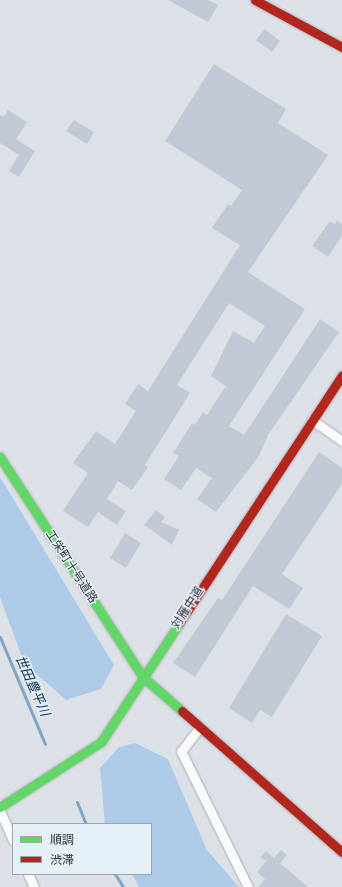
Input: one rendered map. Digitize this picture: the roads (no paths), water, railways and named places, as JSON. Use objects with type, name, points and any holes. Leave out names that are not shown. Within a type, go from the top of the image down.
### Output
[{"type":"street","points":[[254,0],[342,47]]},
{"type":"street","name":"対雁中道","points":[[0,807],[101,742],[342,375]]},
{"type":"street","points":[[312,420],[342,441]]},
{"type":"street","name":"工栄町十号道路","points":[[0,457],[143,677],[342,852]]},
{"type":"street","points":[[200,727],[181,751],[248,887]]},
{"type":"street","points":[[0,811],[12,838]]},
{"type":"street","points":[[28,875],[34,887]]},
{"type":"waterway","name":"世田豊平川","points":[[0,637],[45,744]]},
{"type":"waterway","name":"世田豊平川","points":[[77,802],[86,823]]},
{"type":"waterway","name":"世田豊平川","points":[[116,875],[123,887]]}]
